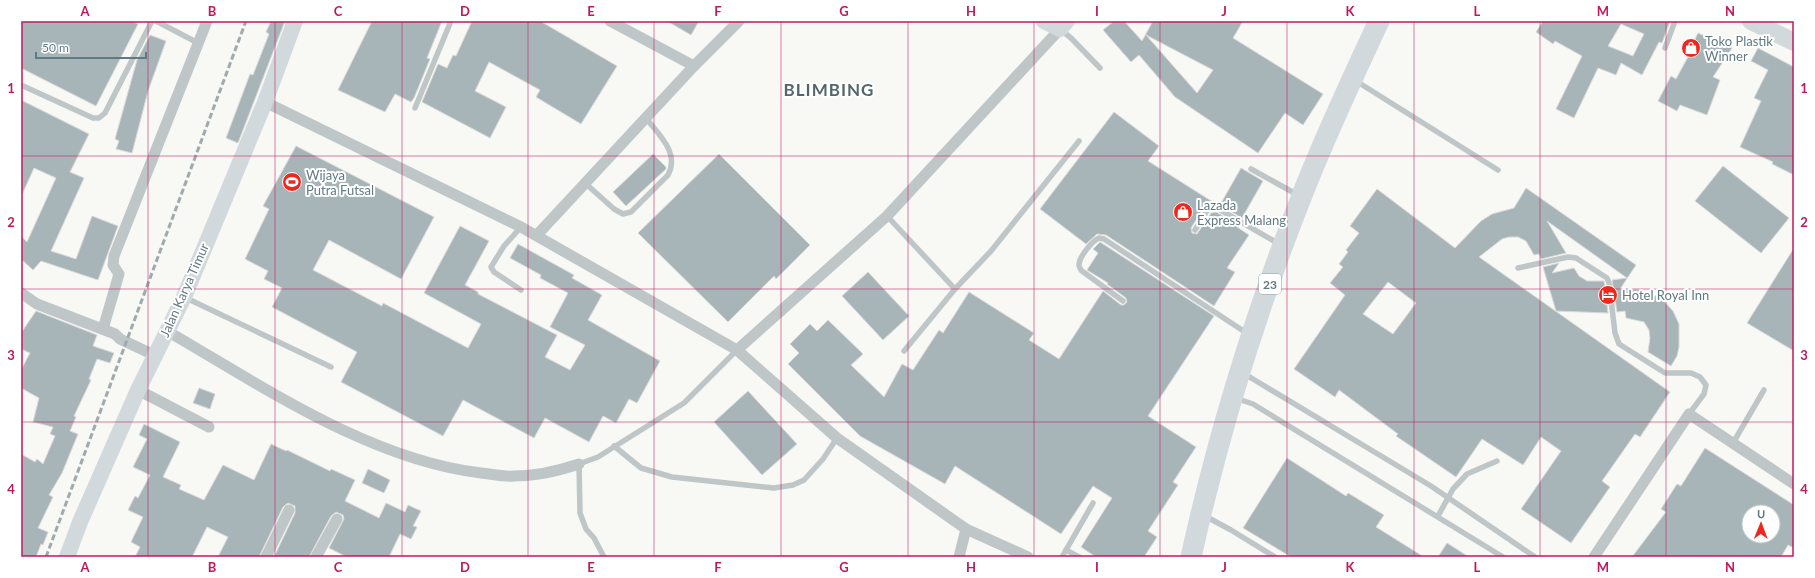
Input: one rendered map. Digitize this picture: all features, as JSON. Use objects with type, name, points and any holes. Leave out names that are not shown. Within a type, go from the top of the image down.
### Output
[{"type":"highway","name":"23","points":[[1191,557],[1201,514],[1251,337],[1301,198],[1379,21]]},
{"type":"main road","points":[[1751,21],[1794,42]]},
{"type":"street","points":[[103,329],[119,274],[113,265],[114,256],[207,21]]},
{"type":"street","name":"Jalan Karya Timur","points":[[67,557],[80,522],[138,390],[184,297],[264,102],[295,21]]},
{"type":"street","points":[[610,21],[694,66]]},
{"type":"street","points":[[536,236],[694,66],[739,21]]},
{"type":"street","points":[[1044,21],[1063,25]]},
{"type":"street","points":[[737,350],[887,216],[1063,25]]},
{"type":"street","points":[[264,102],[521,227],[737,350],[837,438],[966,529],[1028,557]]},
{"type":"street","points":[[21,293],[37,304],[115,334],[130,345],[154,355]]},
{"type":"street","points":[[167,331],[311,414],[408,457],[454,470],[513,476],[557,471],[579,464]]},
{"type":"street","points":[[138,390],[209,428]]},
{"type":"street","points":[[1594,557],[1689,414],[1794,484]]},
{"type":"street","points":[[266,557],[289,510]]},
{"type":"street","points":[[316,557],[337,519]]},
{"type":"street","points":[[959,557],[966,529]]},
{"type":"lane","points":[[21,85],[93,118],[99,118],[104,113],[152,21]]},
{"type":"lane","points":[[156,21],[198,43]]},
{"type":"lane","points":[[415,108],[451,21]]},
{"type":"lane","points":[[1665,48],[1675,21]]},
{"type":"lane","points":[[1063,25],[1071,38],[1100,68]]},
{"type":"lane","points":[[1353,78],[1498,170]]},
{"type":"lane","points":[[585,183],[614,209],[623,214],[631,212],[668,175],[672,167],[671,152],[646,118]]},
{"type":"lane","points":[[904,351],[955,289],[991,251],[1079,140]]},
{"type":"lane","points":[[1251,169],[1301,198]]},
{"type":"lane","points":[[1194,230],[1208,209],[1217,208],[1277,241],[1283,248]]},
{"type":"lane","points":[[887,216],[955,289]]},
{"type":"lane","points":[[521,227],[504,246],[491,268],[494,272],[521,290]]},
{"type":"lane","points":[[1123,301],[1082,272],[1079,265],[1081,259],[1094,240],[1099,238],[1104,239],[1243,330],[1251,337]]},
{"type":"lane","points":[[1518,268],[1568,257],[1576,258],[1606,278],[1609,283],[1615,334],[1619,344],[1665,374],[1691,373],[1700,378],[1706,385],[1704,394],[1689,414]]},
{"type":"lane","points":[[184,297],[331,367]]},
{"type":"lane","points":[[604,557],[594,538],[586,529],[580,513],[579,464],[598,457],[684,404],[737,350]]},
{"type":"lane","points":[[1241,371],[1448,498],[1535,557]]},
{"type":"lane","points":[[1733,443],[1764,390]]},
{"type":"lane","points":[[1233,397],[1253,404],[1503,557]]},
{"type":"lane","points":[[614,446],[641,468],[672,477],[774,488],[794,484],[804,480],[823,459],[837,438]]},
{"type":"lane","points":[[1438,516],[1453,489],[1467,474],[1497,461]]},
{"type":"lane","points":[[1062,557],[1093,503]]},
{"type":"lane","points":[[1201,514],[1231,530],[1275,557]]},
{"type":"lane","points":[[1066,550],[1079,557]]},
{"type":"building","points":[[21,21],[132,21],[138,24],[96,106],[21,68]]},
{"type":"building","points":[[271,21],[285,21],[238,143],[226,138],[250,74],[253,75],[269,34],[266,32]]},
{"type":"building","points":[[372,21],[442,21],[427,58],[430,59],[414,98],[411,102],[395,94],[385,112],[338,90]]},
{"type":"building","points":[[472,21],[540,21],[617,66],[581,124],[536,97],[540,90],[489,62],[475,91],[506,107],[490,138],[422,102],[438,64],[447,68],[453,55],[456,56]]},
{"type":"building","points":[[667,21],[699,21],[691,35]]},
{"type":"building","points":[[1114,21],[1124,21],[1142,41],[1153,21],[1243,21],[1233,38],[1323,94],[1303,125],[1285,113],[1258,153],[1175,97],[1139,55],[1131,62],[1103,30]],"holes":[[[1146,35],[1213,70],[1197,93]]]},
{"type":"building","points":[[1543,21],[1670,21],[1662,43],[1659,42],[1642,75],[1621,63],[1616,75],[1598,68],[1574,118],[1556,109],[1582,56],[1555,41],[1553,44],[1536,32]],"holes":[[[1621,24],[1644,34],[1633,56],[1608,46]]]},
{"type":"building","points":[[1698,33],[1732,48],[1713,77],[1720,80],[1707,115],[1680,105],[1677,111],[1658,101],[1671,76],[1676,79],[1689,55],[1687,55]]},
{"type":"building","points":[[150,35],[166,41],[148,91],[132,153],[116,149],[119,141],[115,139],[137,60]]},
{"type":"building","points":[[1758,48],[1794,67],[1794,175],[1772,164],[1773,162],[1740,147],[1761,101],[1754,98],[1768,70],[1751,61]]},
{"type":"building","points":[[21,100],[89,134],[70,172],[84,178],[51,251],[76,259],[92,216],[118,226],[98,280],[41,261],[33,270],[21,259],[21,236],[27,242],[56,178],[34,168],[21,197]]},
{"type":"building","points":[[1114,112],[1159,146],[1148,161],[1216,204],[1204,207],[1191,228],[1192,233],[1197,234],[1211,213],[1216,212],[1238,225],[1237,227],[1249,235],[1227,268],[1235,272],[1214,306],[1106,235],[1097,234],[1086,244],[1040,209]]},
{"type":"building","points":[[296,146],[434,217],[401,279],[329,240],[313,270],[382,306],[383,303],[468,348],[481,324],[424,293],[460,226],[489,241],[465,285],[478,292],[478,294],[557,335],[545,357],[570,370],[585,345],[550,327],[568,293],[540,278],[541,275],[510,258],[518,244],[574,275],[572,278],[602,295],[588,320],[660,361],[637,403],[629,399],[616,423],[603,416],[589,442],[545,418],[534,438],[463,400],[443,436],[341,382],[357,352],[272,307],[282,288],[264,279],[268,271],[245,259],[269,209],[263,206]]},
{"type":"building","points":[[653,154],[666,167],[666,169],[626,206],[613,192]]},
{"type":"building","points":[[719,154],[810,245],[776,279],[774,276],[728,322],[638,233]]},
{"type":"building","points":[[1723,166],[1789,218],[1761,253],[1695,201]]},
{"type":"building","points":[[1241,168],[1263,181],[1242,218],[1220,205]]},
{"type":"building","points":[[1526,188],[1636,265],[1620,289],[1640,290],[1661,298],[1673,311],[1679,324],[1679,347],[1677,356],[1671,366],[1648,352],[1650,338],[1649,330],[1644,322],[1626,318],[1625,311],[1617,312],[1612,280],[1627,278],[1547,221],[1566,253],[1541,259],[1539,254],[1534,255],[1526,241],[1518,237],[1509,237],[1502,239],[1479,257],[1670,392],[1640,437],[1635,434],[1602,481],[1610,487],[1571,543],[1521,509],[1561,451],[1541,437],[1523,465],[1482,439],[1456,477],[1396,436],[1398,434],[1339,390],[1335,397],[1294,369],[1345,295],[1330,283],[1343,267],[1339,264],[1348,252],[1346,250],[1359,233],[1350,226],[1377,189],[1455,248],[1481,221],[1492,214],[1514,208]],"holes":[[[1388,282],[1416,303],[1393,334],[1363,314]]]},
{"type":"building","points":[[1100,242],[1214,316],[1148,416],[1196,447],[1173,482],[1178,485],[1148,531],[1157,537],[1144,557],[1096,557],[1081,547],[1112,498],[1093,486],[1061,534],[955,466],[945,484],[860,436],[788,364],[799,353],[790,344],[810,324],[817,331],[828,320],[863,354],[851,365],[884,397],[902,364],[913,370],[939,330],[943,333],[969,292],[1034,333],[1029,340],[1059,359],[1103,291],[1121,305],[1124,305],[1127,302],[1126,298],[1107,284],[1108,283],[1087,270],[1098,253],[1093,249]]},
{"type":"building","points":[[1794,248],[1794,351],[1747,323]]},
{"type":"building","points":[[1559,263],[1552,273],[1574,268],[1579,276],[1587,281],[1604,281],[1608,313],[1556,311],[1543,267]]},
{"type":"building","points":[[868,272],[909,316],[883,340],[842,296]]},
{"type":"building","points":[[36,311],[97,335],[93,346],[114,353],[110,363],[97,359],[89,379],[91,380],[74,416],[76,417],[70,431],[78,434],[62,473],[49,495],[53,497],[38,528],[48,532],[43,545],[41,544],[36,557],[21,557],[21,454],[35,462],[37,459],[43,464],[55,436],[50,434],[53,427],[33,422],[39,398],[21,388],[21,370],[30,353],[21,349],[21,333]]},
{"type":"building","points":[[199,388],[215,394],[210,409],[193,403]]},
{"type":"building","points":[[748,391],[797,444],[762,475],[714,422]]},
{"type":"building","points":[[144,424],[180,442],[163,477],[181,485],[179,489],[204,500],[223,465],[254,480],[271,444],[286,451],[287,450],[330,471],[331,469],[355,480],[345,501],[379,518],[386,503],[405,512],[408,505],[421,511],[413,526],[417,527],[411,539],[400,534],[389,557],[347,557],[329,548],[344,519],[343,515],[336,512],[331,516],[309,557],[274,557],[295,513],[295,506],[288,503],[283,507],[259,557],[218,557],[228,537],[207,527],[192,557],[135,557],[140,547],[131,542],[143,517],[128,510],[135,496],[138,498],[150,475],[133,467],[147,439],[139,435]]},
{"type":"building","points":[[1705,448],[1794,505],[1794,548],[1788,545],[1781,557],[1632,557],[1666,512],[1661,509],[1677,484],[1681,486]]},
{"type":"building","points":[[1287,458],[1346,496],[1348,493],[1384,515],[1376,527],[1424,557],[1291,557],[1243,528]]},
{"type":"building","points":[[368,469],[390,480],[384,493],[362,483]]},
{"type":"building","points":[[1447,543],[1469,557],[1438,557]]},
{"type":"railway","points":[[46,557],[246,21]]},
{"type":"place","name":"Toko Plastik Winner","points":[[1691,48]]},
{"type":"place","name":"Wijaya Putra Futsal","points":[[292,182]]},
{"type":"place","name":"Lazada Express Malang","points":[[1183,212]]},
{"type":"place","name":"Hotel Royal Inn","points":[[1608,295]]},
{"type":"district","name":"BLIMBING","points":[[829,89]]}]
